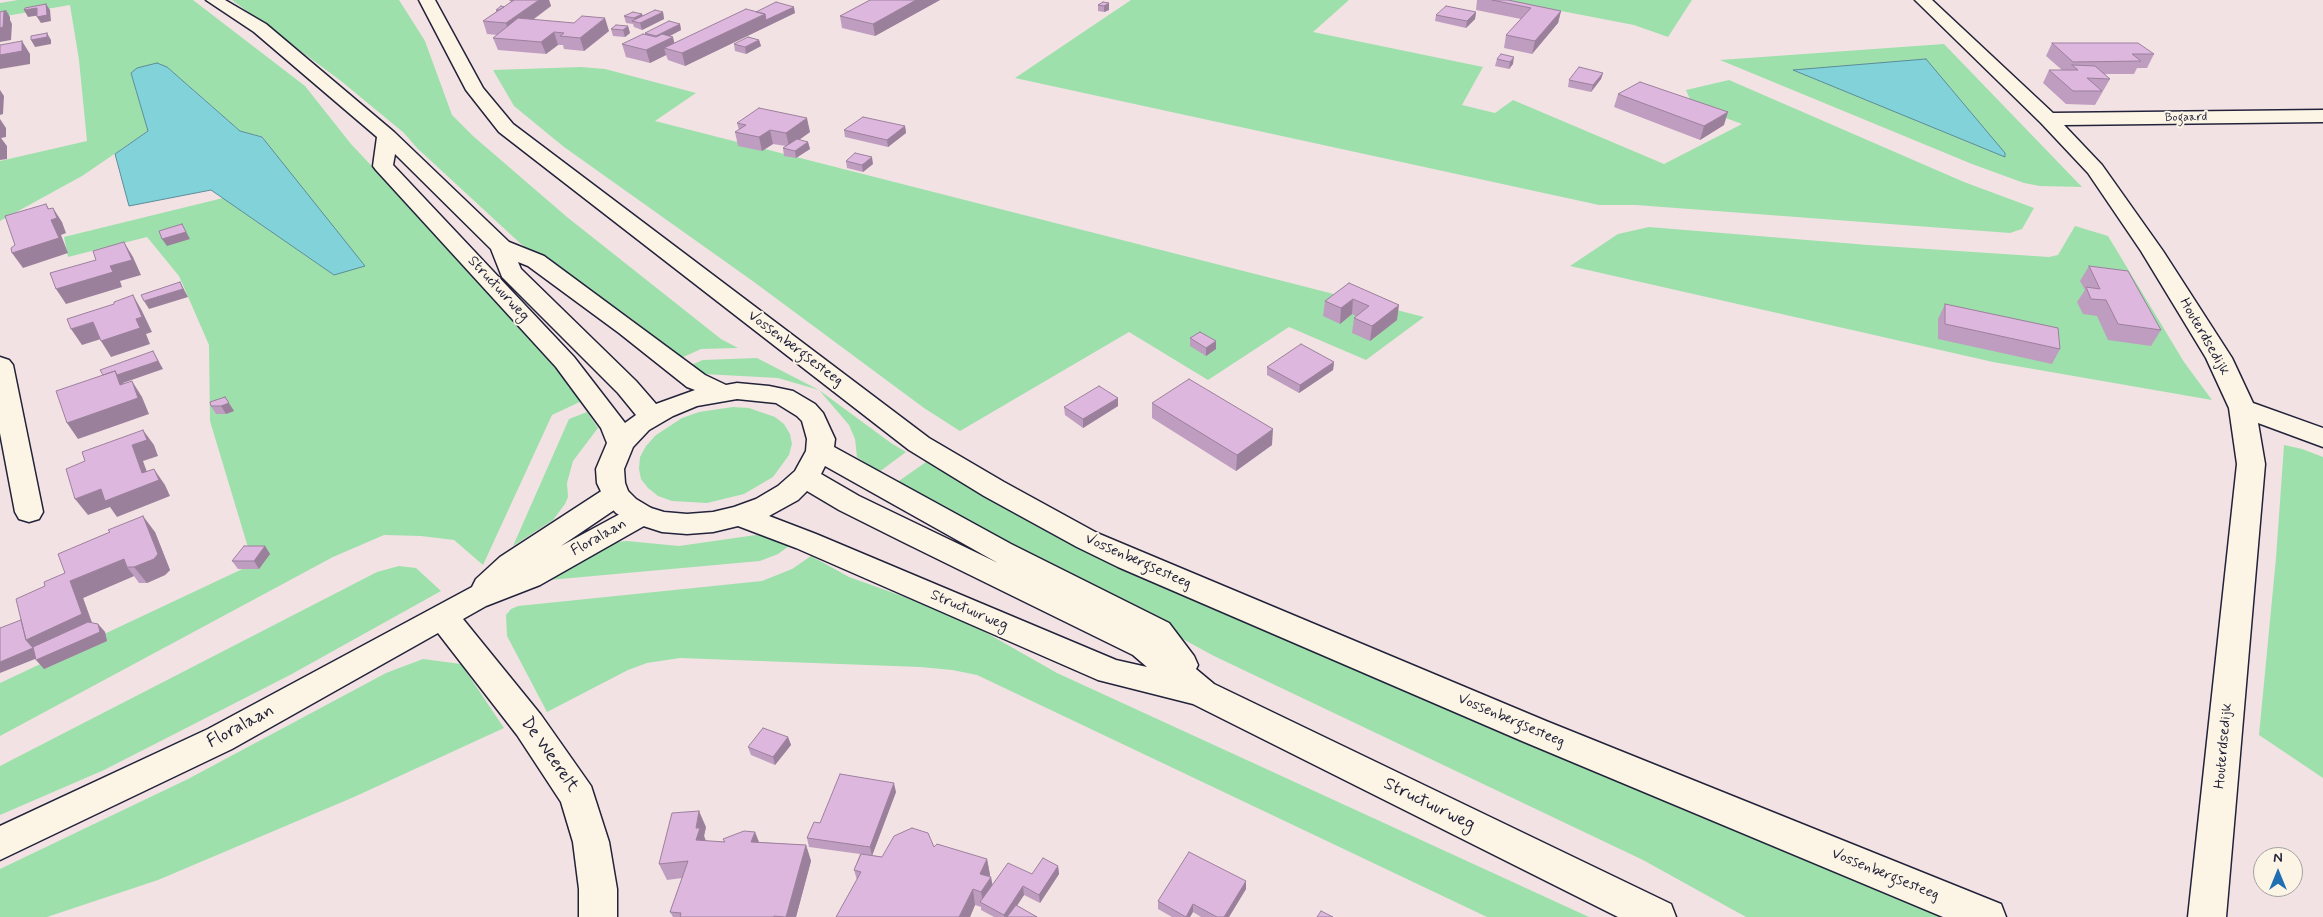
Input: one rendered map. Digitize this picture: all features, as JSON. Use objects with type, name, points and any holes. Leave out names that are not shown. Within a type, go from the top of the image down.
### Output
[{"type":"street","name":"Structuurweg","points":[[214,0],[260,28],[387,136],[501,248],[536,262],[628,328],[696,381],[720,392]]},
{"type":"street","name":"Vossenbergsesteeg","points":[[427,0],[475,90],[506,128],[919,444],[994,489],[1087,540],[1128,559],[1534,732],[1987,917]]},
{"type":"street","name":"Houterdsedijk","points":[[1923,0],[2048,120],[2095,169],[2152,251],[2219,358],[2242,408],[2251,464],[2207,917]]},
{"type":"street","name":"Bogaard","points":[[2048,120],[2323,116]]},
{"type":"street","name":"Structuurweg","points":[[387,136],[383,166],[565,362],[594,402],[613,424],[621,443]]},
{"type":"street","name":"Structuurweg","points":[[501,248],[510,272],[627,387],[652,416]]},
{"type":"street","points":[[1,370],[29,512]]},
{"type":"street","points":[[754,391],[784,397],[806,410],[819,428],[821,439],[820,451],[805,477],[788,493],[766,506],[740,516],[714,522],[687,524],[662,522],[641,515],[626,506],[616,495],[611,483],[610,469],[614,455],[621,443],[640,424],[652,416],[691,399],[720,392],[754,391]]},
{"type":"street","points":[[2242,408],[2323,438]]},
{"type":"street","name":"Structuurweg","points":[[820,451],[1000,551],[1158,632],[1202,693]]},
{"type":"street","name":"Structuurweg","points":[[805,477],[849,503],[911,534],[1144,646],[1202,693],[1657,917]]},
{"type":"street","name":"Floralaan","points":[[475,598],[511,565],[616,495]]},
{"type":"street","name":"Floralaan","points":[[0,844],[220,739],[475,598],[529,577],[641,515]]},
{"type":"street","name":"Structuurweg","points":[[740,516],[806,541],[1110,672],[1202,693]]},
{"type":"street","name":"De Weerelt","points":[[443,617],[529,725],[578,797],[591,842],[598,889],[598,917]]},
{"type":"green space","points":[[18,0],[193,0],[305,86],[351,144],[430,228],[584,400],[552,415],[483,565],[454,540],[421,536],[384,535],[333,557],[0,736],[0,683],[253,564],[210,421],[209,345],[179,276],[147,237],[68,257],[64,237],[223,198],[334,275],[263,137],[240,131],[167,67],[131,73],[148,131],[82,176],[0,221],[0,161],[87,141],[79,60],[70,5],[0,17],[0,3]]},
{"type":"green space","points":[[232,0],[399,0],[425,41],[452,115],[473,136],[567,217],[721,339],[738,348],[701,349],[681,358],[632,319],[521,244],[417,148],[404,133],[341,81]]},
{"type":"green space","points":[[1131,0],[1349,0],[1313,32],[1483,67],[1462,105],[1495,113],[1513,100],[1664,164],[1742,124],[1693,106],[1686,90],[1729,80],[1964,182],[2034,208],[2022,229],[2010,233],[1636,205],[1599,205],[1015,78]]},
{"type":"green space","points":[[1504,0],[1692,0],[1668,37],[1634,25]]},
{"type":"green space","points":[[1944,44],[2082,187],[2040,186],[2024,183],[1972,164],[1720,60]]},
{"type":"green space","points":[[581,67],[605,69],[696,93],[655,121],[1424,317],[1366,360],[1289,327],[1208,380],[1129,332],[960,431],[924,408],[754,282],[564,147],[514,106],[493,70]]},
{"type":"green space","points":[[2075,226],[2108,236],[2184,362],[2212,400],[1993,362],[1570,266],[1618,234],[1649,227],[1868,245],[2049,257],[2058,255]]},
{"type":"green space","points":[[757,358],[819,390],[778,378],[703,374],[691,365],[703,360]]},
{"type":"green space","points":[[819,390],[906,452],[879,472],[857,457],[855,439],[849,425]]},
{"type":"green space","points":[[733,407],[749,408],[775,417],[784,424],[790,434],[792,444],[789,455],[773,477],[744,494],[707,503],[672,501],[658,496],[648,488],[641,479],[639,469],[640,457],[646,446],[656,435],[682,418],[699,412]]},
{"type":"green space","points":[[587,412],[598,428],[573,461],[567,483],[568,497],[565,504],[553,520],[513,546],[569,419]]},
{"type":"green space","points":[[2284,445],[2323,457],[2323,778],[2259,735],[2276,558]]},
{"type":"green space","points":[[926,462],[1028,520],[1948,917],[1746,917],[1643,860],[1214,656],[896,483]]},
{"type":"green space","points":[[756,535],[776,536],[793,543],[778,554],[760,561],[538,581],[605,543],[627,541],[679,546]]},
{"type":"green space","points":[[811,556],[849,577],[955,615],[1057,673],[1589,917],[1487,917],[977,675],[920,667],[680,658],[647,663],[628,670],[547,712],[507,636],[506,615],[511,609],[518,606],[762,581],[792,569]]},
{"type":"green space","points":[[399,566],[416,568],[441,591],[290,675],[104,770],[0,815],[0,766],[377,572]]},
{"type":"green space","points":[[423,659],[461,664],[504,728],[354,797],[158,880],[47,917],[0,917],[0,869],[188,779],[386,673]]},
{"type":"water","points":[[1926,59],[2005,153],[2005,157],[1793,70]]},
{"type":"water","points":[[157,63],[167,67],[240,131],[262,137],[365,266],[334,275],[211,190],[129,206],[115,154],[148,131],[131,73],[137,68]]},
{"type":"building","points":[[514,0],[539,0],[506,23],[483,21]]},
{"type":"building","points":[[870,0],[916,0],[873,24],[840,16]]},
{"type":"building","points":[[1492,0],[1508,0],[1561,11],[1535,41],[1506,35],[1531,8]]},
{"type":"building","points":[[776,2],[794,7],[766,20],[765,14],[756,12]]},
{"type":"building","points":[[1103,2],[1109,3],[1104,6],[1098,5]]},
{"type":"building","points":[[46,4],[47,15],[37,17],[37,8],[24,10],[25,8]]},
{"type":"building","points":[[1446,6],[1476,12],[1467,21],[1436,15]]},
{"type":"building","points":[[746,9],[765,14],[682,53],[664,48]]},
{"type":"building","points":[[655,10],[663,12],[640,23],[632,21]]},
{"type":"building","points":[[4,11],[3,27],[0,28],[0,12]]},
{"type":"building","points":[[633,12],[642,14],[634,18],[624,16]]},
{"type":"building","points":[[582,16],[605,18],[580,38],[560,36],[564,33],[554,32],[541,42],[493,38],[518,18],[574,23]]},
{"type":"building","points":[[669,21],[680,24],[656,36],[645,33]]},
{"type":"building","points":[[616,25],[628,26],[623,30],[611,29]]},
{"type":"building","points":[[47,33],[47,37],[31,40],[31,36]]},
{"type":"building","points":[[643,34],[656,37],[662,34],[673,37],[646,50],[622,44]]},
{"type":"building","points":[[748,37],[759,40],[745,47],[734,44]]},
{"type":"building","points":[[22,41],[22,51],[0,55],[0,45]]},
{"type":"building","points":[[2052,43],[2138,43],[2154,54],[2132,54],[2141,61],[2073,62]]},
{"type":"building","points":[[1501,54],[1514,57],[1510,62],[1497,59]]},
{"type":"building","points":[[2072,65],[2095,66],[2110,79],[2087,78],[2102,91],[2073,91],[2049,70],[2078,70]]},
{"type":"building","points":[[1579,67],[1603,73],[1593,85],[1569,80]]},
{"type":"building","points":[[1640,82],[1728,112],[1704,126],[1618,94]]},
{"type":"building","points":[[759,108],[807,118],[786,133],[770,130],[759,137],[735,132],[746,125],[737,123]]},
{"type":"building","points":[[863,117],[905,126],[887,140],[844,130]]},
{"type":"building","points":[[797,139],[808,142],[795,151],[783,148]]},
{"type":"building","points":[[855,153],[872,157],[862,165],[846,161]]},
{"type":"building","points":[[46,204],[48,209],[53,208],[57,218],[51,220],[59,238],[12,253],[11,248],[15,245],[5,216]]},
{"type":"building","points":[[182,224],[186,232],[162,239],[159,231]]},
{"type":"building","points":[[124,242],[132,260],[110,266],[113,272],[56,289],[50,273],[96,260],[93,251]]},
{"type":"building","points":[[2089,266],[2128,271],[2161,330],[2118,324],[2106,300],[2091,299],[2086,287],[2100,289]]},
{"type":"building","points":[[180,282],[183,289],[144,301],[141,295]]},
{"type":"building","points":[[1349,283],[1399,305],[1372,326],[1354,318],[1369,306],[1353,299],[1341,308],[1325,301]]},
{"type":"building","points":[[133,295],[142,317],[136,319],[140,328],[101,341],[93,322],[71,329],[67,319],[114,304],[114,302]]},
{"type":"building","points":[[1945,304],[2058,328],[2060,349],[1945,324]]},
{"type":"building","points":[[1200,332],[1216,341],[1206,348],[1190,338]]},
{"type":"building","points":[[1301,344],[1334,362],[1300,385],[1267,367]]},
{"type":"building","points":[[153,351],[158,361],[117,375],[115,371],[103,375],[100,370]]},
{"type":"building","points":[[115,371],[120,385],[132,381],[138,398],[67,423],[56,391]]},
{"type":"building","points":[[1189,379],[1273,429],[1237,455],[1152,403]]},
{"type":"building","points":[[1099,386],[1118,398],[1083,419],[1064,407]]},
{"type":"building","points":[[225,397],[229,403],[221,406],[211,406],[210,402]]},
{"type":"building","points":[[143,430],[147,440],[132,445],[142,473],[154,469],[159,480],[105,501],[101,489],[75,499],[66,469],[85,461],[82,452]]},
{"type":"building","points":[[143,516],[158,554],[154,559],[134,567],[127,567],[124,559],[70,581],[82,614],[26,640],[16,599],[45,586],[44,582],[65,573],[58,554],[110,532],[108,530]]},
{"type":"building","points":[[244,546],[265,546],[254,561],[232,561]]},
{"type":"building","points":[[21,620],[26,640],[33,648],[0,662],[0,628]]},
{"type":"building","points":[[88,622],[98,624],[100,632],[36,660],[33,647]]},
{"type":"building","points":[[763,728],[788,737],[773,757],[748,747]]},
{"type":"building","points":[[840,774],[894,783],[870,847],[807,838],[814,822],[820,823]]},
{"type":"building","points":[[699,811],[696,828],[700,828],[696,840],[725,842],[723,839],[744,831],[755,832],[751,842],[806,845],[786,917],[680,917],[681,913],[670,912],[688,861],[659,864],[672,813]]},
{"type":"building","points":[[912,828],[928,833],[934,847],[937,844],[987,859],[980,874],[991,877],[981,892],[973,889],[959,917],[836,917],[861,872],[854,870],[861,854],[882,857],[894,836]]},
{"type":"building","points":[[1189,852],[1246,881],[1224,917],[1217,917],[1193,904],[1186,917],[1158,901]]},
{"type":"building","points":[[1043,858],[1058,866],[1039,895],[1023,886],[1004,915],[980,902],[1008,863],[1032,874]]},
{"type":"building","points":[[1016,905],[1037,917],[1007,917]]},
{"type":"building","points":[[1321,911],[1333,917],[1317,917]]}]
